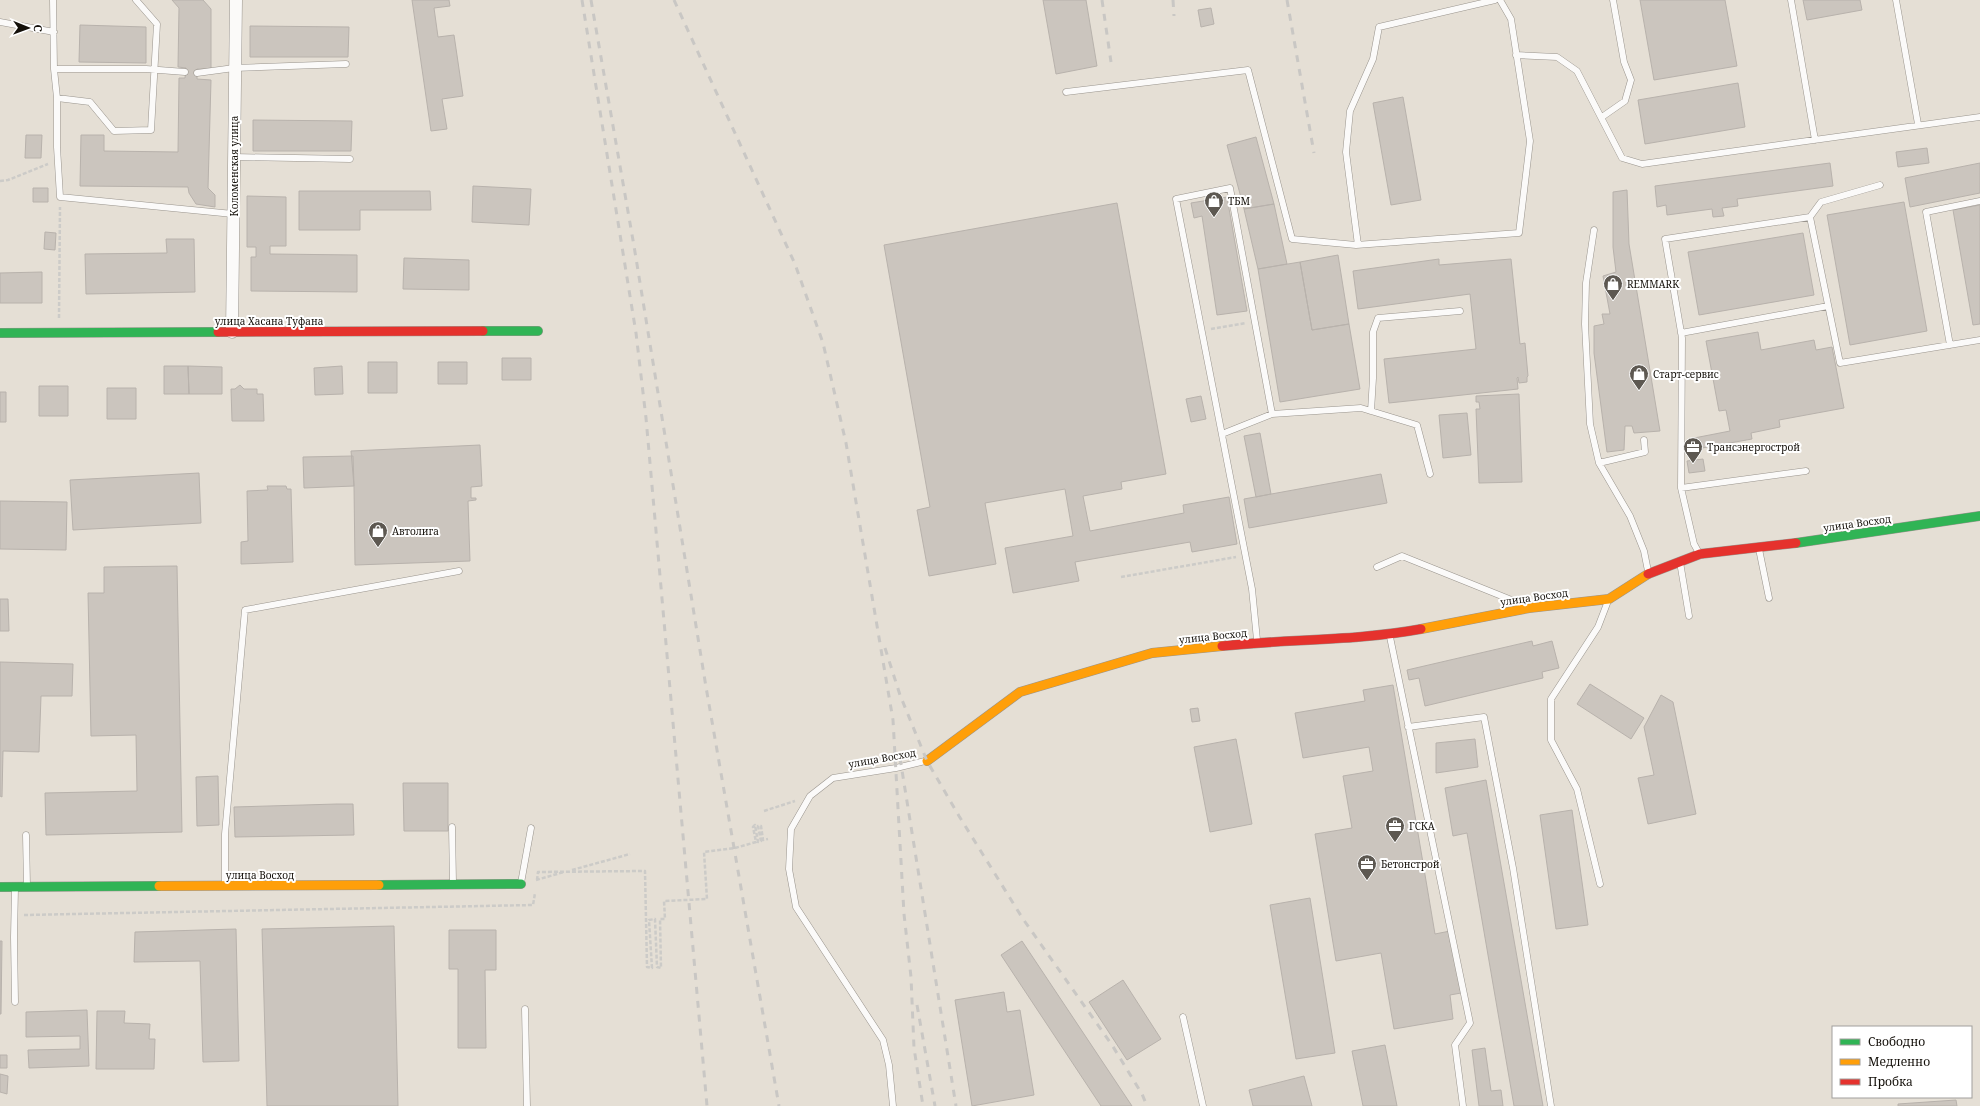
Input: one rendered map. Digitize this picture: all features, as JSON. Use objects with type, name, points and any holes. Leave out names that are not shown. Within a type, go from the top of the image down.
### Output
[{"type":"street","name":"Коломенская улица","points":[[232,332],[234,157],[233,3]]},
{"type":"street","name":"улица Хасана Туфана","points":[[0,333],[538,331]]},
{"type":"street","name":"улица Восход","points":[[927,761],[1020,692],[1152,653],[1257,642],[1389,635],[1529,608],[1609,599],[1649,573],[1700,554],[1759,548],[1980,516]]},
{"type":"street","name":"улица Восход","points":[[0,887],[521,884]]},
{"type":"lane","points":[[53,0],[54,69],[57,98],[60,197],[233,214]]},
{"type":"lane","points":[[57,98],[90,102],[114,131],[151,130],[157,24],[136,0]]},
{"type":"lane","points":[[1358,245],[1346,152],[1350,111],[1373,59],[1379,27],[1495,0]]},
{"type":"lane","points":[[1066,92],[1248,70],[1292,239],[1358,245],[1519,233],[1530,141],[1511,19],[1500,0]]},
{"type":"lane","points":[[1602,117],[1625,101],[1631,80],[1624,62],[1613,0]]},
{"type":"lane","points":[[1791,0],[1815,140]]},
{"type":"lane","points":[[1896,0],[1918,124]]},
{"type":"lane","points":[[0,22],[54,32]]},
{"type":"lane","points":[[1516,55],[1557,57],[1577,71],[1622,158],[1642,164],[1980,116]]},
{"type":"lane","points":[[197,73],[234,68],[346,64]]},
{"type":"lane","points":[[54,69],[155,69],[186,72]]},
{"type":"lane","points":[[234,157],[350,159]]},
{"type":"lane","points":[[1700,554],[1694,544],[1681,488],[1681,333],[1665,239],[1810,217],[1821,202],[1880,185]]},
{"type":"lane","points":[[1257,642],[1252,589],[1176,199],[1230,188],[1272,414]]},
{"type":"lane","points":[[1950,345],[1926,212],[1980,201]]},
{"type":"lane","points":[[1810,217],[1840,363],[1980,340]]},
{"type":"lane","points":[[1594,230],[1586,284],[1585,324],[1590,424],[1599,463],[1630,516],[1644,552],[1649,573]]},
{"type":"lane","points":[[1681,333],[1828,306]]},
{"type":"lane","points":[[1371,411],[1373,332],[1378,318],[1460,311]]},
{"type":"lane","points":[[1222,434],[1272,414],[1361,408],[1417,425],[1430,474]]},
{"type":"lane","points":[[1599,463],[1645,452],[1644,440]]},
{"type":"lane","points":[[1681,488],[1806,471]]},
{"type":"lane","points":[[1759,548],[1769,598]]},
{"type":"lane","points":[[1378,567],[1402,556],[1529,608]]},
{"type":"lane","points":[[1680,561],[1689,616]]},
{"type":"lane","points":[[225,885],[224,834],[245,610],[459,571]]},
{"type":"lane","points":[[1600,884],[1576,789],[1552,740],[1551,699],[1598,627],[1609,599]]},
{"type":"lane","points":[[1389,635],[1470,1023],[1455,1045],[1462,1106]]},
{"type":"lane","points":[[1408,726],[1484,717],[1512,868],[1550,1106]]},
{"type":"lane","name":"улица Восход","points":[[893,1106],[890,1065],[883,1040],[796,907],[789,869],[791,829],[810,796],[833,778],[896,768],[927,761]]},
{"type":"lane","points":[[452,827],[453,885]]},
{"type":"lane","points":[[521,884],[531,828]]},
{"type":"lane","points":[[26,835],[27,886]]},
{"type":"lane","points":[[15,887],[14,915],[16,1002]]},
{"type":"lane","points":[[525,1009],[527,1106]]},
{"type":"lane","points":[[1183,1017],[1203,1106]]},
{"type":"path","points":[[0,181],[8,180],[58,160]]},
{"type":"path","points":[[59,332],[60,197]]},
{"type":"path","points":[[1202,331],[1254,321]]},
{"type":"path","points":[[1121,577],[1245,556]]},
{"type":"path","points":[[764,811],[810,796]]},
{"type":"path","points":[[536,885],[538,872],[645,871],[646,966],[652,968],[649,920],[655,919],[657,967],[661,968],[660,920],[665,919],[664,901],[707,899],[704,852],[735,848],[756,842],[753,827],[756,825],[758,842],[761,841],[758,826],[761,826],[763,840],[768,839]]},
{"type":"path","points":[[521,884],[630,854]]},
{"type":"path","points":[[14,915],[533,905],[535,892]]},
{"type":"building","points":[[172,0],[203,0],[211,9],[211,69],[197,69],[197,79],[211,80],[208,188],[215,195],[215,207],[196,204],[189,193],[188,187],[80,186],[81,135],[104,135],[104,151],[178,152],[179,78],[185,78],[186,68],[178,67],[179,8]]},
{"type":"building","points":[[412,0],[449,0],[450,6],[434,8],[438,37],[454,35],[463,96],[442,99],[447,129],[431,131]]},
{"type":"building","points":[[1043,0],[1086,0],[1097,66],[1056,74]]},
{"type":"building","points":[[1640,0],[1725,0],[1737,66],[1654,80]]},
{"type":"building","points":[[1803,0],[1860,0],[1862,10],[1807,20]]},
{"type":"building","points":[[1211,8],[1214,24],[1201,27],[1198,10]]},
{"type":"building","points":[[80,25],[146,27],[146,63],[79,62]]},
{"type":"building","points":[[250,26],[349,27],[348,57],[250,57]]},
{"type":"building","points":[[1738,83],[1745,127],[1645,144],[1638,100]]},
{"type":"building","points":[[1403,97],[1421,200],[1391,205],[1373,103]]},
{"type":"building","points":[[253,120],[352,121],[351,151],[253,151]]},
{"type":"building","points":[[26,135],[42,135],[41,158],[25,158]]},
{"type":"building","points":[[1256,137],[1274,204],[1244,209],[1227,145]]},
{"type":"building","points":[[1927,148],[1929,163],[1898,167],[1896,152]]},
{"type":"building","points":[[1830,163],[1833,186],[1737,199],[1738,206],[1722,208],[1724,216],[1713,217],[1712,209],[1667,215],[1666,205],[1657,207],[1655,186]]},
{"type":"building","points":[[1980,163],[1980,193],[1910,207],[1905,178]]},
{"type":"building","points":[[473,186],[531,189],[529,225],[472,222]]},
{"type":"building","points":[[33,188],[48,188],[48,202],[33,202]]},
{"type":"building","points":[[1627,190],[1629,244],[1660,431],[1634,433],[1632,426],[1625,426],[1624,450],[1607,452],[1594,353],[1594,326],[1604,324],[1602,314],[1610,314],[1603,276],[1616,272],[1613,247],[1613,192]]},
{"type":"building","points":[[299,191],[430,191],[431,210],[360,210],[360,230],[299,230]]},
{"type":"building","points":[[247,196],[286,197],[286,246],[270,246],[270,254],[357,255],[357,292],[251,291],[251,257],[256,257],[256,247],[247,247]]},
{"type":"building","points":[[1227,197],[1247,311],[1217,315],[1202,216],[1194,218],[1191,203]]},
{"type":"building","points":[[1904,202],[1927,331],[1850,345],[1827,215]]},
{"type":"building","points":[[1117,203],[1166,474],[1121,482],[1122,489],[1083,496],[1090,531],[1184,513],[1183,505],[1229,497],[1237,544],[1192,552],[1190,542],[1075,562],[1079,581],[1013,593],[1005,548],[1073,536],[1065,489],[985,503],[996,564],[929,576],[917,510],[930,507],[884,245]]},
{"type":"building","points":[[1274,204],[1287,264],[1258,269],[1244,209]]},
{"type":"building","points":[[1980,205],[1980,324],[1973,325],[1953,210]]},
{"type":"building","points":[[45,232],[56,233],[55,250],[44,249]]},
{"type":"building","points":[[1803,233],[1814,295],[1699,315],[1688,252]]},
{"type":"building","points":[[166,239],[194,239],[195,292],[86,294],[85,254],[167,253]]},
{"type":"building","points":[[1338,255],[1349,324],[1312,330],[1300,262]]},
{"type":"building","points":[[404,258],[469,260],[469,290],[403,289]]},
{"type":"building","points":[[1439,259],[1439,265],[1511,259],[1520,344],[1525,343],[1528,376],[1527,382],[1519,383],[1518,377],[1518,389],[1389,403],[1384,359],[1476,349],[1470,294],[1358,309],[1353,271]]},
{"type":"building","points":[[1300,262],[1312,330],[1349,324],[1360,389],[1280,402],[1258,269]]},
{"type":"building","points":[[42,272],[42,303],[0,303],[0,273]]},
{"type":"building","points":[[1758,332],[1761,350],[1814,340],[1816,350],[1832,347],[1844,408],[1779,420],[1780,427],[1751,433],[1752,439],[1691,450],[1689,439],[1730,431],[1726,410],[1719,411],[1706,341]]},
{"type":"building","points":[[502,358],[531,358],[531,380],[502,380]]},
{"type":"building","points":[[368,362],[397,362],[397,393],[368,393]]},
{"type":"building","points":[[438,362],[467,362],[467,384],[438,384]]},
{"type":"building","points":[[164,366],[188,366],[189,394],[164,394]]},
{"type":"building","points":[[188,366],[222,367],[222,394],[189,394]]},
{"type":"building","points":[[342,366],[343,394],[315,395],[314,368]]},
{"type":"building","points":[[240,385],[244,389],[257,389],[257,394],[263,394],[264,421],[232,421],[231,389],[235,389]]},
{"type":"building","points":[[39,386],[68,386],[68,416],[39,416]]},
{"type":"building","points":[[107,388],[136,388],[136,419],[107,419]]},
{"type":"building","points":[[0,392],[6,392],[6,422],[0,422]]},
{"type":"building","points":[[1519,394],[1522,482],[1479,483],[1476,409],[1480,409],[1479,402],[1476,402],[1476,396]]},
{"type":"building","points":[[1201,396],[1206,419],[1191,422],[1186,399]]},
{"type":"building","points":[[1467,413],[1471,455],[1443,458],[1439,415]]},
{"type":"building","points":[[1260,433],[1271,494],[1256,497],[1244,436]]},
{"type":"building","points":[[480,445],[482,486],[471,487],[471,498],[476,498],[476,500],[468,501],[470,561],[355,565],[354,486],[351,451]]},
{"type":"building","points":[[353,456],[354,486],[304,488],[303,457]]},
{"type":"building","points":[[1703,459],[1705,471],[1689,473],[1687,461]]},
{"type":"building","points":[[199,473],[201,523],[73,530],[70,480]]},
{"type":"building","points":[[1381,474],[1387,503],[1249,528],[1244,499]]},
{"type":"building","points":[[267,486],[286,486],[287,489],[291,489],[293,562],[241,564],[241,542],[248,541],[247,491],[268,490]]},
{"type":"building","points":[[0,501],[67,502],[66,550],[0,549]]},
{"type":"building","points":[[177,566],[182,832],[46,835],[45,793],[137,791],[136,735],[91,736],[88,593],[104,593],[104,567]]},
{"type":"building","points":[[0,599],[8,599],[9,631],[0,631]]},
{"type":"building","points":[[1532,641],[1533,646],[1552,641],[1559,668],[1542,672],[1543,678],[1425,706],[1419,678],[1409,680],[1407,670]]},
{"type":"building","points":[[0,662],[73,664],[72,696],[41,696],[39,752],[3,751],[2,797],[0,796]]},
{"type":"building","points":[[1590,684],[1644,718],[1631,739],[1577,704]]},
{"type":"building","points":[[1393,685],[1435,934],[1450,931],[1461,993],[1450,995],[1453,1019],[1394,1029],[1381,953],[1336,961],[1315,834],[1352,828],[1343,776],[1373,771],[1369,747],[1303,758],[1295,713],[1365,701],[1363,690]]},
{"type":"building","points":[[1661,695],[1673,702],[1696,814],[1648,824],[1638,778],[1654,775],[1644,727]]},
{"type":"building","points":[[1198,708],[1200,721],[1192,722],[1190,709]]},
{"type":"building","points":[[1236,739],[1252,824],[1210,832],[1194,747]]},
{"type":"building","points":[[1475,739],[1478,767],[1436,773],[1436,743]]},
{"type":"building","points":[[218,776],[219,825],[197,826],[196,777]]},
{"type":"building","points":[[1486,780],[1543,1106],[1514,1106],[1467,833],[1453,836],[1445,788]]},
{"type":"building","points":[[403,783],[448,783],[448,831],[404,831]]},
{"type":"building","points":[[353,804],[354,835],[235,837],[234,807]]},
{"type":"building","points":[[1572,810],[1588,925],[1556,929],[1540,815]]},
{"type":"building","points":[[1310,898],[1335,1053],[1296,1059],[1270,905]]},
{"type":"building","points":[[394,926],[398,1106],[267,1106],[262,929]]},
{"type":"building","points":[[236,929],[239,1061],[203,1062],[200,961],[134,962],[135,932]]},
{"type":"building","points":[[449,930],[496,930],[496,970],[485,970],[486,1048],[458,1048],[458,969],[449,969]]},
{"type":"building","points":[[0,941],[2,941],[1,1014],[0,1014]]},
{"type":"building","points":[[1022,941],[1132,1106],[1101,1106],[1001,955]]},
{"type":"building","points":[[1123,980],[1161,1039],[1127,1060],[1089,1002]]},
{"type":"building","points":[[1004,992],[1007,1012],[1020,1010],[1034,1095],[972,1106],[955,1000]]},
{"type":"building","points":[[87,1010],[89,1066],[29,1068],[28,1050],[80,1049],[80,1036],[26,1037],[26,1012]]},
{"type":"building","points":[[97,1011],[125,1011],[124,1023],[150,1024],[149,1039],[155,1039],[154,1069],[96,1069]]},
{"type":"building","points":[[1385,1045],[1397,1106],[1363,1106],[1352,1051]]},
{"type":"building","points":[[1485,1048],[1491,1091],[1501,1090],[1503,1106],[1479,1106],[1472,1050]]},
{"type":"building","points":[[0,1055],[7,1055],[7,1068],[0,1068]]},
{"type":"building","points":[[0,1074],[8,1076],[7,1094],[0,1092]]},
{"type":"building","points":[[1304,1076],[1312,1106],[1253,1106],[1249,1090]]},
{"type":"building","points":[[1956,1100],[1957,1106],[1898,1106],[1898,1104]]},
{"type":"railway","points":[[582,0],[636,333],[646,418],[707,1106]]},
{"type":"railway","points":[[591,0],[634,246],[706,687],[779,1106]]},
{"type":"railway","points":[[674,0],[795,264],[823,343],[846,443],[893,720],[904,914],[911,977],[914,1048],[923,1106]]},
{"type":"railway","points":[[1102,0],[1111,62]]},
{"type":"railway","points":[[1173,0],[1174,16]]},
{"type":"railway","points":[[1287,0],[1314,153]]},
{"type":"railway","points":[[885,648],[900,695],[927,761],[959,816],[1023,919],[1112,1045],[1142,1094],[1147,1106]]},
{"type":"railway","points":[[900,758],[956,1106]]},
{"type":"railway","points":[[917,1005],[935,1106]]},
{"type":"traffic: fast","points":[[483,331],[538,331]]},
{"type":"traffic: fast","points":[[0,333],[218,332]]},
{"type":"traffic: fast","points":[[1796,543],[1980,516]]},
{"type":"traffic: fast","points":[[379,885],[521,884]]},
{"type":"traffic: fast","points":[[0,887],[159,886]]},
{"type":"traffic: slow","points":[[1421,629],[1529,608],[1609,599],[1648,574]]},
{"type":"traffic: slow","points":[[927,761],[1020,692],[1152,653],[1222,646]]},
{"type":"traffic: slow","points":[[159,886],[379,885]]},
{"type":"traffic: jam","points":[[218,332],[483,331]]},
{"type":"traffic: jam","points":[[1648,574],[1700,554],[1796,543]]},
{"type":"traffic: jam","points":[[1222,646],[1372,636],[1421,629]]},
{"type":"place","name":"ТБМ","points":[[1214,218]]},
{"type":"place","name":"REMMARK","points":[[1613,301]]},
{"type":"place","name":"Старт-сервис","points":[[1639,391]]},
{"type":"place","name":"Трансэнергострой","points":[[1693,464]]},
{"type":"place","name":"Автолига","points":[[378,548]]},
{"type":"place","name":"ГСКА","points":[[1395,843]]},
{"type":"place","name":"Бетонстрой","points":[[1367,881]]}]
